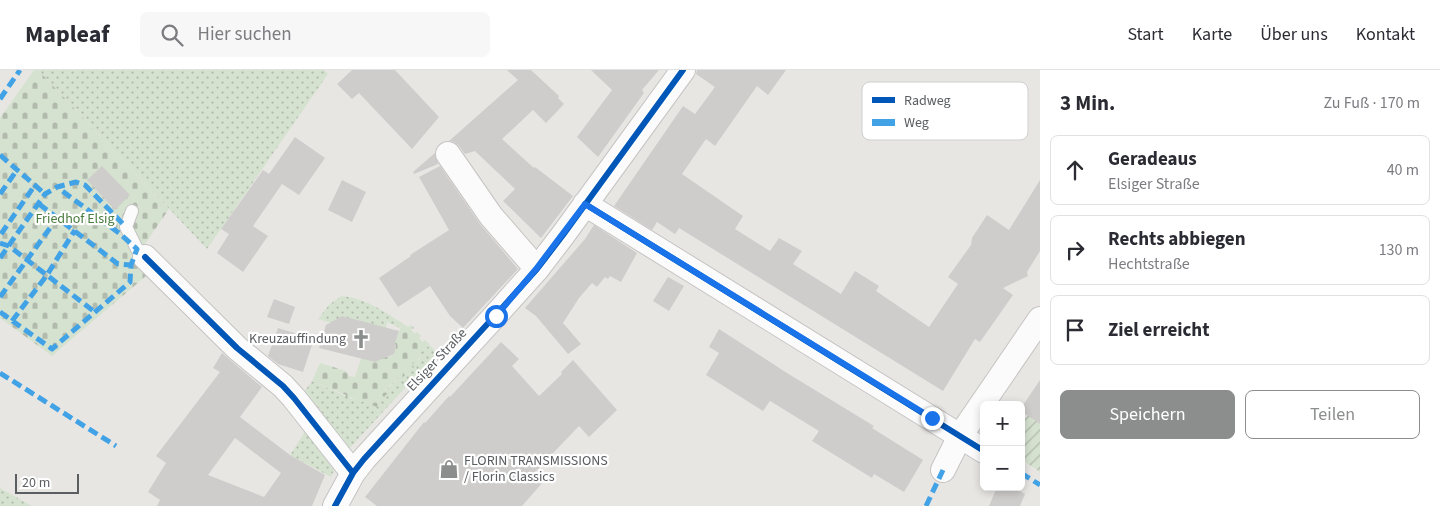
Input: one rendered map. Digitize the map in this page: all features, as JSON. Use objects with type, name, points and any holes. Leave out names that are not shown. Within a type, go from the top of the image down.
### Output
[{"type":"street","name":"Elsiger Straße","points":[[335,506],[353,473],[381,438],[536,269],[683,70]]},
{"type":"street","points":[[448,154],[491,216],[536,269]]},
{"type":"street","points":[[585,204],[980,448]]},
{"type":"street","points":[[145,257],[237,348],[289,392],[353,473]]},
{"type":"street","points":[[943,470],[960,436],[1040,319]]},
{"type":"lane","points":[[132,211],[126,227],[137,249],[145,257]]},
{"type":"green space","name":"Friedhof Elsig","points":[[34,70],[38,70],[169,209],[145,244],[151,251],[142,270],[146,276],[52,356],[0,318],[0,118]]},
{"type":"green space","points":[[38,70],[324,70],[328,74],[207,249]]},
{"type":"green space","points":[[341,296],[358,299],[380,309],[402,323],[400,328],[387,322],[386,328],[335,324],[318,319],[329,305]]},
{"type":"green space","points":[[402,323],[408,327],[411,325],[414,328],[411,330],[421,336],[419,338],[423,342],[425,340],[429,344],[424,351],[422,349],[418,360],[415,359],[412,364],[414,367],[410,370],[408,368],[403,373],[405,375],[401,379],[399,377],[385,390],[388,393],[384,397],[381,395],[378,398],[382,401],[377,407],[350,397],[349,400],[345,398],[346,395],[312,381],[320,363],[346,371],[349,376],[355,377],[361,358],[376,362],[378,354],[387,357],[393,355]]},
{"type":"green space","points":[[429,344],[437,353],[348,450],[304,392],[312,381],[346,396],[345,398],[372,401],[381,395],[384,397],[387,393],[385,391],[408,368],[413,366],[411,364],[416,358],[419,360],[421,356],[418,354],[422,349],[425,350]]},
{"type":"green space","points":[[1028,415],[1040,423],[1040,472],[1025,462],[1025,419]]},
{"type":"green space","points":[[308,427],[335,468],[331,477],[290,455]]},
{"type":"green space","points":[[0,488],[32,506],[0,506]]},
{"type":"building","points":[[352,70],[395,70],[439,117],[412,149],[359,93],[352,99],[337,84]]},
{"type":"building","points":[[507,70],[531,70],[559,96],[558,98],[564,104],[546,123],[533,110],[502,139],[534,168],[573,196],[541,238],[503,201],[515,189],[475,151],[465,154],[459,146],[449,141],[518,80]]},
{"type":"building","points":[[591,70],[659,70],[642,90],[644,93],[598,157],[577,137],[612,90]]},
{"type":"building","points":[[697,70],[786,70],[768,95],[757,86],[715,146],[706,139],[682,174],[743,216],[735,229],[770,251],[779,238],[802,251],[793,264],[841,294],[855,271],[879,286],[876,291],[929,327],[958,284],[948,277],[971,245],[972,238],[987,215],[1009,230],[1040,180],[1040,251],[1027,272],[1028,276],[1003,288],[1013,295],[980,342],[975,339],[943,391],[679,228],[675,234],[657,222],[652,230],[614,206],[683,106],[695,114],[715,87],[696,74]]},
{"type":"building","points":[[295,137],[325,158],[299,195],[282,184],[253,226],[268,236],[243,272],[217,253],[229,234],[221,229],[263,170],[269,174]]},
{"type":"building","points":[[435,153],[438,164],[414,174],[413,172]]},
{"type":"building","points":[[102,166],[130,195],[115,210],[87,180]]},
{"type":"building","points":[[440,166],[480,224],[518,269],[463,328],[450,316],[430,286],[398,307],[379,278],[449,230],[419,177]]},
{"type":"building","points":[[342,180],[366,192],[352,222],[328,210]]},
{"type":"building","points":[[594,225],[637,253],[621,282],[610,276],[608,279],[605,277],[597,287],[592,283],[579,298],[563,323],[581,344],[568,354],[536,316],[525,308],[585,239]]},
{"type":"building","points":[[668,277],[684,286],[669,311],[653,301]]},
{"type":"building","points":[[274,299],[295,307],[289,324],[267,317]]},
{"type":"building","name":"Kreuzauffindung","points":[[342,316],[399,331],[394,354],[375,362],[319,348],[326,325]]},
{"type":"building","points":[[278,328],[314,339],[303,372],[278,364],[268,356]]},
{"type":"building","points":[[719,329],[874,426],[872,428],[923,460],[904,492],[874,474],[872,478],[812,441],[819,431],[770,401],[763,411],[706,375],[719,353],[709,347]]},
{"type":"building","points":[[501,342],[519,359],[512,366],[539,396],[562,374],[561,372],[573,360],[617,410],[589,437],[579,426],[535,472],[544,481],[522,506],[377,506],[365,497],[424,422]]},
{"type":"building","points":[[222,353],[262,387],[240,417],[290,455],[325,475],[312,506],[157,506],[160,500],[148,492],[166,463],[156,456],[220,372],[213,368]],"holes":[[[235,438],[281,473],[264,497],[208,475]]]},
{"type":"building","points":[[1040,380],[1040,424],[1025,414],[1025,402]]},
{"type":"building","points":[[995,491],[1020,491],[1025,494],[1020,506],[989,506]]},
{"type":"marked path","points":[[0,99],[20,70]]},
{"type":"marked path","points":[[0,155],[45,194]]},
{"type":"marked path","points":[[0,194],[17,170]]},
{"type":"marked path","points":[[0,258],[45,194],[57,187],[76,182],[85,185],[126,227]]},
{"type":"marked path","points":[[1,234],[35,185]]},
{"type":"marked path","points":[[0,312],[52,349],[130,282],[131,265],[137,249],[119,233],[57,187]]},
{"type":"marked path","points":[[39,204],[118,264],[131,265]]},
{"type":"marked path","points":[[0,297],[58,217]]},
{"type":"marked path","points":[[12,321],[47,275],[75,230]]},
{"type":"marked path","points":[[0,243],[9,246],[96,313]]},
{"type":"marked path","points":[[0,373],[116,446]]},
{"type":"marked path","points":[[926,506],[943,470]]},
{"type":"marked path","points":[[1025,476],[1040,485]]},
{"type":"cycle path","points":[[335,506],[353,473],[364,459],[537,269],[683,70]]},
{"type":"cycle path","points":[[585,204],[980,449]]},
{"type":"cycle path","points":[[145,257],[237,348],[283,386],[353,473]]},
{"type":"place","name":"Kreuzauffindung","points":[[361,339]]},
{"type":"place","name":"FLORIN TRANSMISSIONS / Florin Classics","points":[[449,469]]},
{"type":"route","points":[[496,316],[536,269],[585,204],[932,418]]}]
